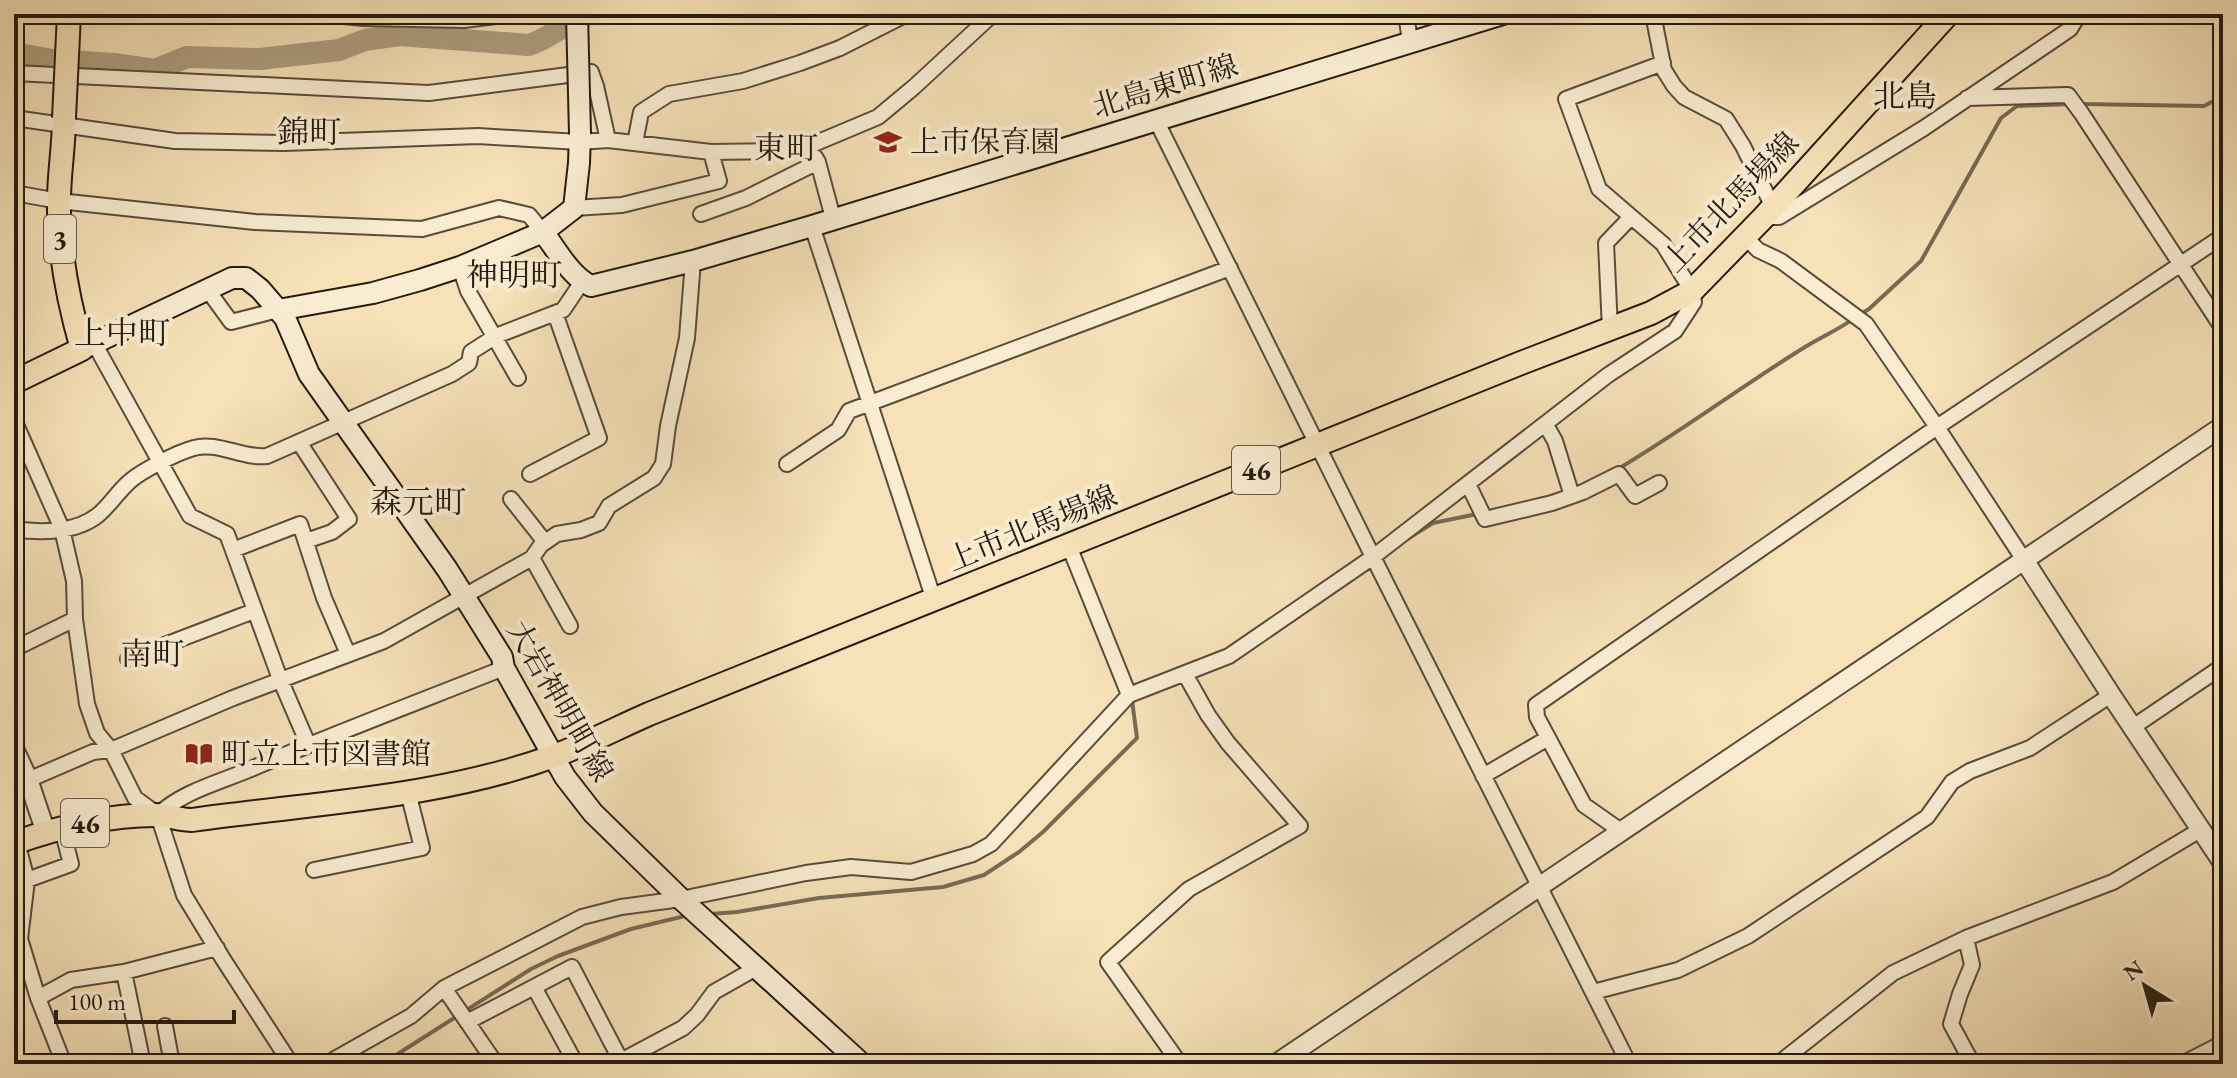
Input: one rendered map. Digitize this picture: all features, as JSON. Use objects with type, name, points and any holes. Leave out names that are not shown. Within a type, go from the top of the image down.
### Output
[{"type":"main road","name":"3","points":[[69,14],[59,201],[61,255],[70,305],[88,346]]},
{"type":"main road","points":[[278,310],[373,293],[460,267],[543,232],[574,208],[580,138],[577,14]]},
{"type":"main road","name":"北島東町線","points":[[582,282],[591,286],[693,261],[1503,14]]},
{"type":"main road","name":"上市北馬場線","points":[[15,843],[98,820],[158,815],[192,820],[408,792],[553,756],[649,714],[1651,313],[1692,291],[1948,14]]},
{"type":"main road","points":[[543,232],[582,282]]},
{"type":"main road","name":"大岩神明町線","points":[[207,289],[232,278],[246,278],[285,318],[309,374],[447,569],[502,657],[504,668],[565,777],[593,813],[681,899],[862,1064]]},
{"type":"main road","points":[[14,382],[207,289]]},
{"type":"street","points":[[324,14],[364,18],[511,14]]},
{"type":"street","points":[[635,143],[641,112],[669,94],[743,81],[800,63],[840,48],[907,14]]},
{"type":"street","points":[[14,118],[175,141],[284,143],[478,136],[580,138],[711,152],[781,151],[809,146],[878,117],[993,14]]},
{"type":"street","points":[[1406,14],[1410,41]]},
{"type":"street","points":[[1653,14],[1663,63],[1674,86],[1684,97],[1726,119],[1743,146],[1768,212],[1779,217],[1924,128],[2070,29],[2079,14]]},
{"type":"street","points":[[326,1064],[411,1016],[444,988],[582,917],[806,873],[851,867],[911,872],[973,854],[991,844],[1129,695],[1229,656],[1373,557],[1608,375],[1675,331],[1694,302],[1692,291],[1663,244],[1599,189],[1566,99],[1663,63]]},
{"type":"street","points":[[14,73],[429,93],[591,72],[608,140]]},
{"type":"street","points":[[1967,98],[2068,95],[2223,329]]},
{"type":"street","points":[[1156,120],[1629,1064]]},
{"type":"street","points":[[809,146],[818,162],[833,218]]},
{"type":"street","points":[[574,208],[622,205],[719,181],[711,152]]},
{"type":"street","points":[[701,214],[746,198],[818,162]]},
{"type":"street","points":[[14,193],[59,201],[255,222],[422,229],[499,208],[529,215],[543,232]]},
{"type":"street","points":[[1610,329],[1606,243],[1631,217]]},
{"type":"street","points":[[812,226],[934,600]]},
{"type":"street","points":[[1621,831],[1584,805],[1537,717],[1536,705],[1937,427],[2223,236]]},
{"type":"street","points":[[1745,237],[1758,250],[1781,261],[1866,324],[2223,863]]},
{"type":"street","points":[[21,783],[93,752],[111,750],[280,679],[384,641],[532,558],[545,542],[557,534],[599,523],[609,506],[654,478],[663,464],[687,338],[693,261]]},
{"type":"street","points":[[460,267],[468,291],[518,378]]},
{"type":"street","points":[[787,464],[838,430],[849,411],[1230,268]]},
{"type":"street","points":[[14,529],[41,532],[87,523],[130,481],[191,448],[203,446],[255,458],[267,456],[452,374],[469,363],[471,352],[496,336],[563,310],[582,282]]},
{"type":"street","points":[[207,289],[231,322],[278,310]]},
{"type":"street","points":[[530,474],[599,438],[555,313]]},
{"type":"street","points":[[88,346],[161,463],[190,516],[227,534],[280,679],[308,744]]},
{"type":"street","points":[[14,420],[62,529],[74,581],[75,619],[87,704],[97,733],[111,750],[135,798],[158,815],[184,895],[291,1064]]},
{"type":"street","points":[[1546,425],[1555,441],[1572,496]]},
{"type":"street","points":[[1276,1064],[2223,426]]},
{"type":"street","points":[[299,442],[349,519],[332,532],[306,541]]},
{"type":"street","points":[[1468,484],[1485,519],[1552,503],[1619,474],[1635,496],[1659,483]]},
{"type":"street","points":[[511,499],[545,542]]},
{"type":"street","points":[[233,550],[300,524],[324,598],[348,654]]},
{"type":"street","points":[[1069,546],[1129,695]]},
{"type":"street","points":[[532,558],[570,626]]},
{"type":"street","points":[[128,659],[254,611]]},
{"type":"street","points":[[14,649],[75,619]]},
{"type":"street","points":[[2133,727],[2223,666]]},
{"type":"street","points":[[158,815],[168,805],[308,744],[504,668]]},
{"type":"street","points":[[1180,1064],[1108,962],[1189,889],[1300,826],[1228,743],[1185,674]]},
{"type":"street","points":[[1593,992],[1678,970],[1748,936],[1927,817],[1952,782],[1970,771],[2030,748],[2111,695]]},
{"type":"street","points":[[1483,776],[1548,738]]},
{"type":"street","points":[[14,749],[21,783],[54,831],[71,864],[27,880]]},
{"type":"street","points":[[314,870],[422,848],[408,792]]},
{"type":"street","points":[[1778,1064],[1893,973],[1966,938],[2113,882],[2200,830]]},
{"type":"street","points":[[15,843],[27,880],[20,939],[38,998],[62,1059]]},
{"type":"street","points":[[1963,1064],[1970,1059],[1951,1024],[1972,965],[1966,938]]},
{"type":"street","points":[[38,998],[71,980],[124,972],[217,948]]},
{"type":"street","points":[[467,1022],[572,967],[619,1062],[683,1028],[714,992],[758,967]]},
{"type":"street","points":[[124,972],[143,1064]]},
{"type":"street","points":[[534,987],[576,1064]]},
{"type":"street","points":[[444,988],[496,1064]]},
{"type":"street","points":[[165,1026],[172,1064]]},
{"type":"street","points":[[2182,1064],[2203,1059],[2223,1043]]},
{"type":"waterway","points":[[14,53],[155,70],[187,57],[260,59],[339,50],[365,40],[399,35],[529,45],[590,14]]},
{"type":"waterway","points":[[2080,104],[2204,106],[2223,96]]},
{"type":"waterway","points":[[1861,314],[1921,261],[2001,118],[2017,106],[2071,104]]},
{"type":"waterway","points":[[1618,469],[1853,319]]},
{"type":"waterway","points":[[1404,541],[1433,523],[1477,514]]},
{"type":"waterway","points":[[710,914],[819,898],[943,887],[984,875],[1043,832],[1137,738],[1132,700]]},
{"type":"waterway","points":[[382,1064],[531,969],[631,929],[689,915]]},
{"type":"place","name":"上市保育園","points":[[888,142]]},
{"type":"place","name":"町立上市図書館","points":[[199,754]]},
{"type":"district","name":"北島","points":[[1905,96]]},
{"type":"district","name":"錦町","points":[[309,132]]},
{"type":"district","name":"東町","points":[[786,148]]},
{"type":"district","name":"神明町","points":[[514,275]]},
{"type":"district","name":"上中町","points":[[122,333]]},
{"type":"district","name":"森元町","points":[[418,502]]},
{"type":"district","name":"南町","points":[[152,654]]}]
